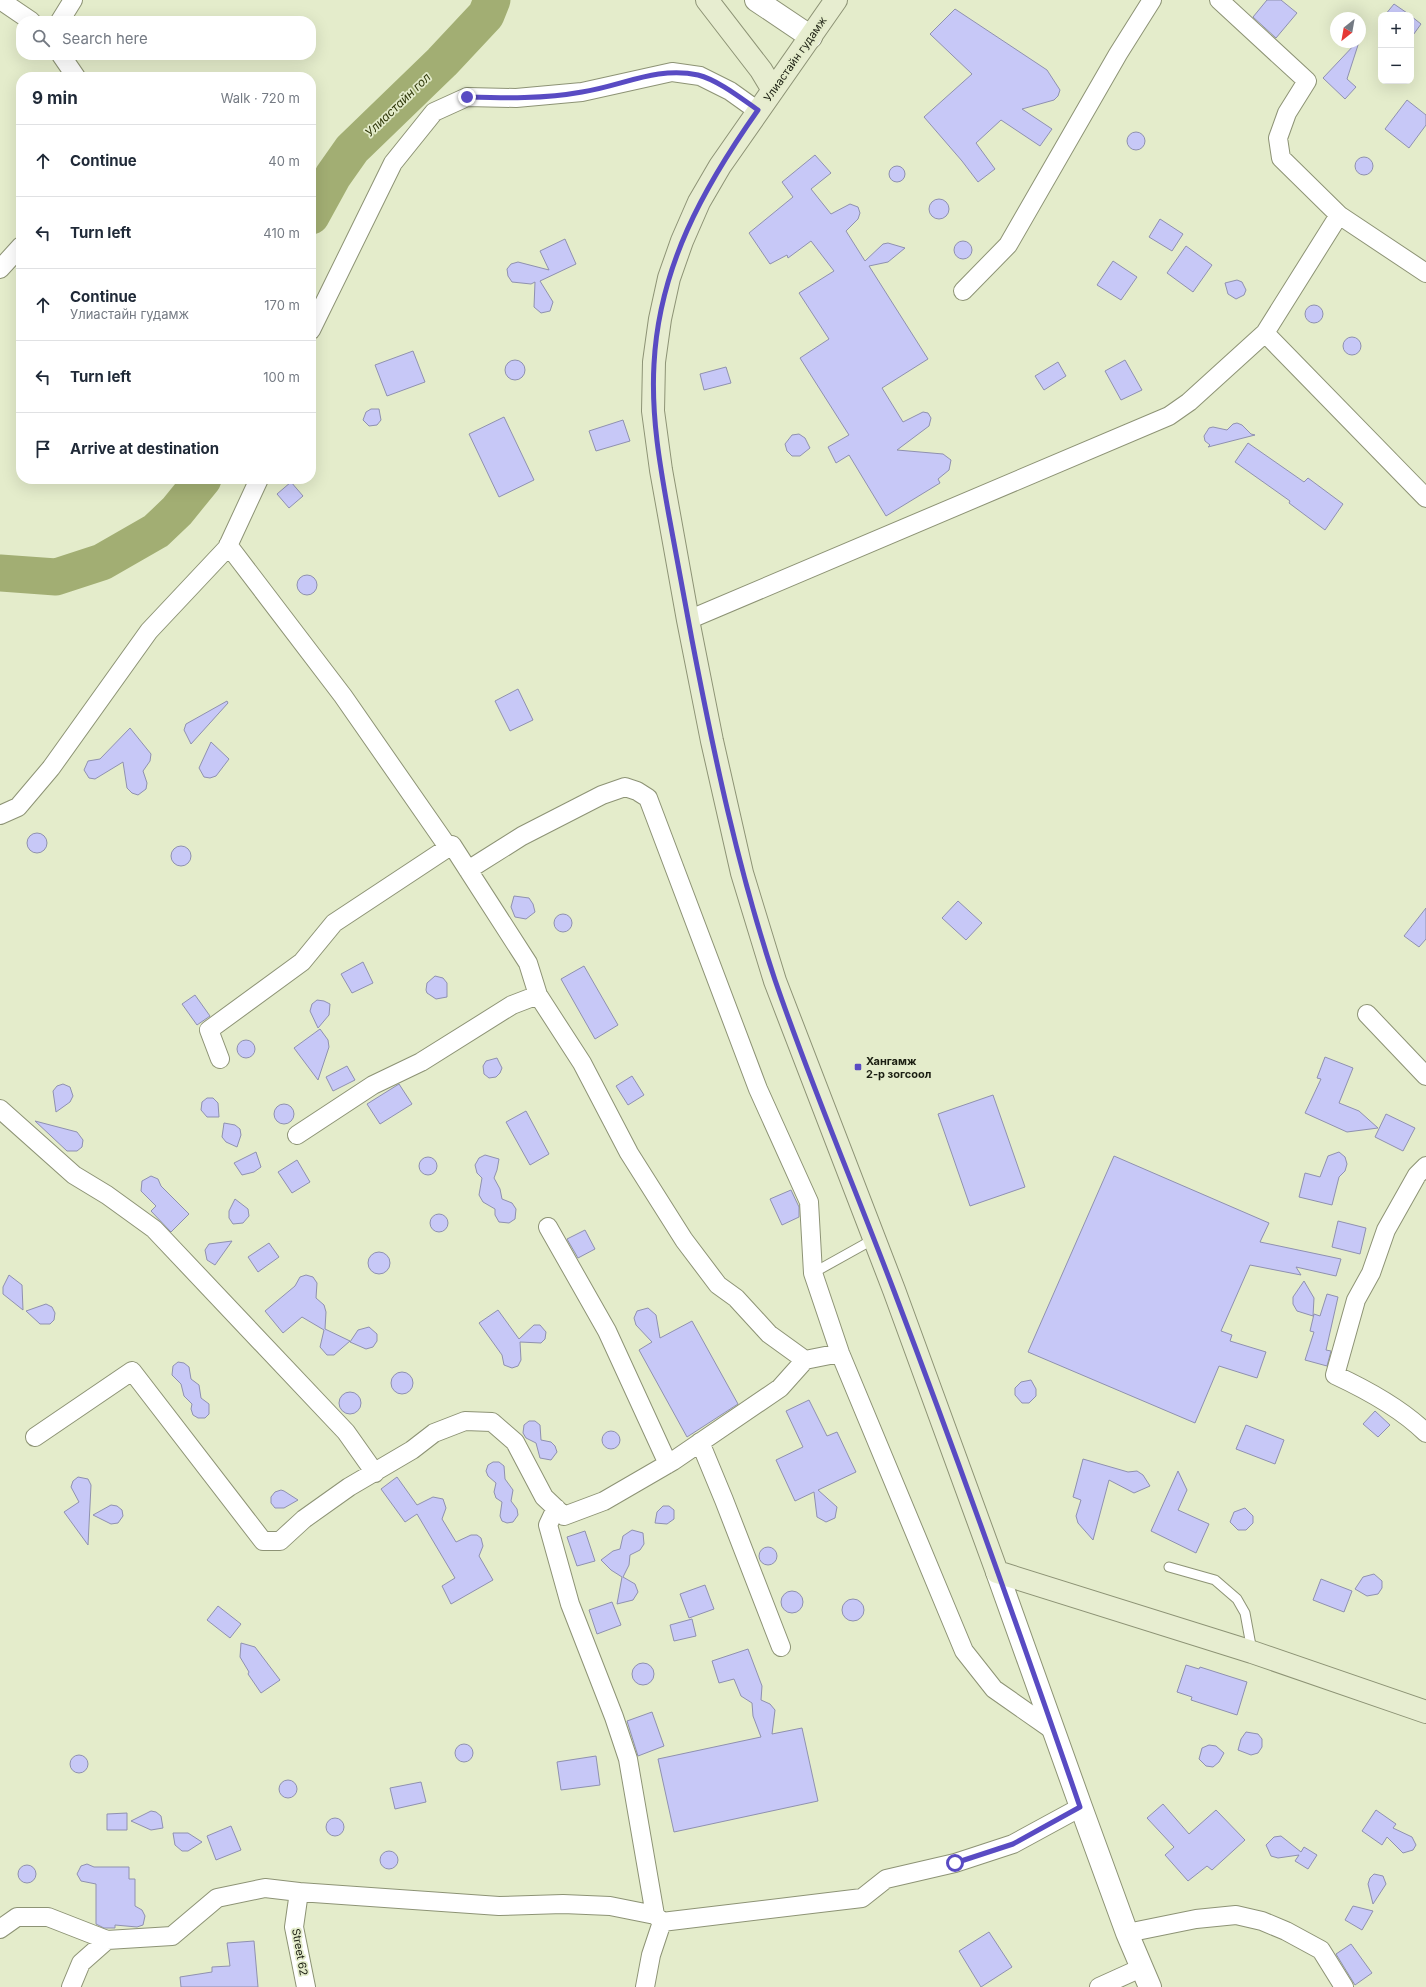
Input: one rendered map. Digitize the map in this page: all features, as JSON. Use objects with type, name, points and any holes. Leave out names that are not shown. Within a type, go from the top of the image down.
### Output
[{"type":"main road","points":[[707,0],[757,64],[773,90]]},
{"type":"main road","name":"Улиастайн гудамж","points":[[836,0],[720,166],[699,202],[677,256],[660,318],[654,362],[653,411],[661,470],[688,620],[712,741],[742,873],[775,980],[874,1239],[997,1572]]},
{"type":"main road","points":[[997,1572],[1252,1652],[1426,1712]]},
{"type":"street","points":[[0,0],[24,16]]},
{"type":"street","points":[[63,16],[72,0]]},
{"type":"street","points":[[756,0],[811,37]]},
{"type":"street","points":[[963,291],[1008,245],[1118,54],[1152,0]]},
{"type":"street","points":[[1219,0],[1306,81],[1287,113],[1278,138],[1281,158],[1340,216],[1426,273]]},
{"type":"street","points":[[64,60],[73,72]]},
{"type":"street","points":[[316,320],[393,163],[434,112],[467,97],[516,98],[582,92],[672,72],[700,76],[730,91],[758,110]]},
{"type":"street","points":[[688,620],[1169,416],[1189,402],[1266,333],[1340,216]]},
{"type":"street","points":[[0,269],[16,251]]},
{"type":"street","points":[[1266,333],[1426,498]]},
{"type":"street","points":[[0,814],[18,807],[37,785],[51,768],[149,631],[228,545],[257,484]]},
{"type":"street","points":[[228,545],[343,696],[448,847]]},
{"type":"street","points":[[468,870],[522,836],[602,795],[625,787],[637,791],[648,798],[758,1089],[808,1202],[813,1273],[840,1353],[964,1651],[994,1689],[1054,1731]]},
{"type":"street","points":[[220,1059],[209,1030],[302,962],[334,923],[452,845],[528,963],[538,995],[582,1063],[629,1153],[684,1240],[718,1285],[736,1298],[769,1334],[805,1360]]},
{"type":"street","points":[[297,1135],[373,1085],[421,1062],[512,1005],[538,995]]},
{"type":"street","points":[[1367,1014],[1426,1076]]},
{"type":"street","points":[[0,1109],[74,1175],[107,1195],[154,1229],[346,1432],[375,1473]]},
{"type":"street","points":[[1426,1166],[1417,1175],[1386,1230],[1371,1274],[1356,1300],[1335,1375],[1351,1382],[1401,1413],[1426,1434]]},
{"type":"street","points":[[548,1227],[607,1331],[668,1464]]},
{"type":"street","points":[[35,1437],[132,1371],[263,1541],[280,1541],[304,1519],[349,1487],[375,1473],[434,1433],[465,1421],[492,1422],[515,1442],[544,1497],[564,1516],[604,1501],[668,1464],[780,1388],[805,1360],[840,1353]]},
{"type":"street","points":[[700,1442],[781,1647]]},
{"type":"street","points":[[556,1508],[548,1525],[570,1604],[614,1717],[628,1759],[658,1919],[644,1987]]},
{"type":"street","points":[[997,1572],[1080,1807],[1127,1933],[1146,1977],[1099,1987]]},
{"type":"street","points":[[0,1930],[17,1917],[48,1916],[107,1940],[172,1936],[217,1898],[265,1888],[299,1892],[499,1906],[563,1904],[610,1906],[658,1919],[862,1898],[886,1880],[955,1863],[1013,1844],[1080,1807]]},
{"type":"street","name":"Street 62","points":[[299,1892],[294,1927],[306,1987]]},
{"type":"street","points":[[1127,1933],[1196,1919],[1236,1915],[1262,1921],[1286,1931],[1321,1950],[1344,1987]]},
{"type":"street","points":[[71,1987],[81,1963],[107,1940]]},
{"type":"lane","points":[[813,1273],[874,1239]]},
{"type":"lane","points":[[1169,1567],[1215,1580],[1237,1599],[1245,1613],[1252,1652]]},
{"type":"building","points":[[1267,0],[1281,0],[1297,13],[1276,38],[1253,17]]},
{"type":"building","points":[[1394,4],[1406,12],[1387,12]]},
{"type":"building","points":[[955,9],[1047,70],[1060,90],[1058,96],[1054,100],[1022,109],[1052,129],[1040,146],[1001,120],[976,143],[995,169],[978,182],[924,117],[972,74],[930,34]]},
{"type":"building","points":[[1414,18],[1421,24],[1414,34]]},
{"type":"building","points":[[1351,48],[1357,48],[1347,79],[1356,87],[1345,99],[1323,78]]},
{"type":"building","points":[[1407,100],[1426,115],[1426,125],[1409,148],[1385,129]]},
{"type":"building","points":[[1136,132],[1140,133],[1144,137],[1144,145],[1140,149],[1136,150],[1132,149],[1128,145],[1127,141],[1128,137],[1132,133]]},
{"type":"building","points":[[815,155],[831,173],[811,189],[831,214],[850,204],[858,207],[860,213],[858,219],[846,231],[865,261],[883,244],[888,243],[905,248],[888,262],[869,266],[928,359],[882,388],[903,422],[923,412],[928,413],[931,418],[929,426],[897,450],[943,454],[951,460],[949,470],[938,479],[940,483],[886,516],[849,455],[836,463],[828,447],[849,435],[800,358],[829,339],[799,293],[834,271],[811,241],[788,258],[787,255],[770,264],[749,233],[793,197],[782,182]]},
{"type":"building","points":[[1364,157],[1370,160],[1373,166],[1370,172],[1364,175],[1358,172],[1355,166],[1358,160]]},
{"type":"building","points":[[894,166],[900,166],[905,171],[903,180],[900,182],[894,182],[889,177],[889,171]]},
{"type":"building","points":[[939,199],[946,202],[949,209],[946,216],[939,219],[932,216],[929,209],[932,202]]},
{"type":"building","points":[[1160,219],[1183,234],[1172,251],[1149,237]]},
{"type":"building","points":[[565,239],[576,264],[540,281],[553,302],[550,311],[541,313],[534,307],[535,282],[531,284],[512,282],[508,276],[507,269],[511,264],[518,262],[549,270],[540,251]]},
{"type":"building","points":[[963,241],[970,243],[972,250],[970,257],[963,259],[956,257],[954,250],[956,243]]},
{"type":"building","points":[[1186,246],[1212,265],[1193,292],[1167,273]]},
{"type":"building","points":[[1113,261],[1137,277],[1121,300],[1097,285]]},
{"type":"building","points":[[1237,280],[1242,282],[1246,290],[1244,295],[1236,299],[1228,294],[1225,283]]},
{"type":"building","points":[[1314,305],[1320,308],[1323,314],[1320,320],[1314,323],[1308,320],[1305,314],[1308,308]]},
{"type":"building","points":[[1352,337],[1358,340],[1361,346],[1358,352],[1352,355],[1346,352],[1343,346],[1346,340]]},
{"type":"building","points":[[413,351],[425,382],[387,396],[375,365]]},
{"type":"building","points":[[515,360],[522,363],[525,370],[522,377],[515,380],[508,377],[505,370],[508,363]]},
{"type":"building","points":[[1125,360],[1142,390],[1121,400],[1105,371]]},
{"type":"building","points":[[1058,362],[1066,376],[1044,390],[1035,376]]},
{"type":"building","points":[[726,367],[731,383],[704,390],[700,374]]},
{"type":"building","points":[[371,409],[379,409],[381,420],[377,425],[369,426],[363,420],[366,412]]},
{"type":"building","points":[[504,417],[534,480],[499,497],[469,434]]},
{"type":"building","points":[[623,420],[630,441],[596,451],[589,431]]},
{"type":"building","points":[[1237,423],[1242,425],[1251,434],[1255,435],[1208,447],[1210,445],[1205,441],[1204,436],[1209,428],[1213,427],[1227,430],[1233,424]]},
{"type":"building","points":[[799,434],[805,438],[810,448],[800,456],[792,456],[787,451],[785,444],[792,435]]},
{"type":"building","points":[[1248,443],[1304,482],[1308,478],[1343,504],[1325,530],[1289,503],[1290,501],[1235,462]]},
{"type":"building","points":[[289,484],[293,484],[303,496],[289,508],[277,494]]},
{"type":"building","points":[[303,575],[311,575],[317,581],[317,589],[311,595],[303,595],[297,589],[297,581]]},
{"type":"building","points":[[518,689],[533,720],[510,731],[495,701]]},
{"type":"building","points":[[227,701],[228,703],[191,744],[184,730],[186,724]]},
{"type":"building","points":[[130,728],[151,754],[150,761],[143,771],[147,783],[146,789],[138,795],[132,793],[127,788],[123,762],[95,779],[89,778],[84,770],[88,761],[100,759]]},
{"type":"building","points":[[211,742],[229,759],[216,776],[210,778],[204,777],[199,768]]},
{"type":"building","points":[[33,833],[41,833],[47,839],[47,847],[41,853],[33,853],[27,847],[27,839]]},
{"type":"building","points":[[177,846],[185,846],[191,852],[191,860],[185,866],[177,866],[171,860],[171,852]]},
{"type":"building","points":[[514,896],[529,898],[533,904],[535,912],[526,919],[515,917],[511,907]]},
{"type":"building","points":[[958,901],[982,923],[966,940],[942,918]]},
{"type":"building","points":[[1426,908],[1426,939],[1419,947],[1404,936]]},
{"type":"building","points":[[559,914],[567,914],[572,919],[570,930],[567,932],[559,932],[554,927],[554,919]]},
{"type":"building","points":[[363,962],[373,983],[352,993],[341,974]]},
{"type":"building","points":[[584,966],[618,1025],[595,1039],[561,979]]},
{"type":"building","points":[[435,976],[443,978],[447,983],[447,997],[436,999],[427,993],[427,983]]},
{"type":"building","points":[[195,995],[210,1016],[197,1025],[182,1004]]},
{"type":"building","points":[[317,1000],[330,1004],[329,1015],[318,1028],[310,1011],[312,1004]]},
{"type":"building","points":[[320,1029],[328,1040],[329,1047],[318,1080],[294,1048]]},
{"type":"building","points":[[242,1040],[250,1040],[255,1045],[253,1056],[250,1058],[242,1058],[237,1053],[237,1045]]},
{"type":"building","points":[[1325,1057],[1353,1068],[1339,1103],[1359,1111],[1378,1128],[1347,1132],[1305,1113],[1321,1079],[1317,1078]]},
{"type":"building","points":[[497,1058],[502,1068],[500,1073],[496,1077],[489,1078],[484,1074],[483,1066],[486,1061]]},
{"type":"building","points":[[347,1066],[355,1080],[333,1091],[326,1077]]},
{"type":"building","points":[[632,1076],[644,1095],[628,1105],[616,1086]]},
{"type":"building","points":[[63,1084],[70,1087],[73,1096],[70,1102],[56,1112],[53,1091],[57,1086]]},
{"type":"building","points":[[399,1084],[412,1104],[380,1124],[367,1104]]},
{"type":"building","points":[[993,1095],[1025,1187],[970,1206],[938,1114]]},
{"type":"building","points":[[207,1098],[213,1098],[218,1103],[219,1117],[207,1117],[201,1110],[202,1102]]},
{"type":"building","points":[[280,1104],[288,1104],[294,1110],[294,1118],[288,1124],[280,1124],[274,1118],[274,1110]]},
{"type":"building","points":[[526,1111],[549,1154],[530,1165],[506,1122]]},
{"type":"building","points":[[1386,1114],[1415,1128],[1403,1151],[1375,1137]]},
{"type":"building","points":[[35,1121],[77,1132],[83,1140],[82,1147],[77,1151],[67,1151]]},
{"type":"building","points":[[224,1123],[235,1125],[240,1129],[241,1135],[237,1147],[226,1142],[222,1137]]},
{"type":"building","points":[[256,1152],[261,1167],[254,1172],[242,1175],[234,1163]]},
{"type":"building","points":[[1339,1152],[1345,1157],[1347,1164],[1345,1171],[1339,1177],[1332,1205],[1299,1197],[1305,1173],[1320,1177],[1328,1156]]},
{"type":"building","points":[[485,1155],[499,1159],[494,1178],[500,1189],[502,1199],[512,1203],[516,1209],[515,1219],[509,1223],[499,1222],[495,1215],[495,1209],[483,1202],[479,1195],[482,1178],[477,1173],[475,1165],[479,1158]]},
{"type":"building","points":[[1114,1156],[1269,1223],[1260,1242],[1341,1259],[1336,1276],[1296,1267],[1301,1275],[1250,1265],[1221,1331],[1232,1335],[1230,1341],[1266,1352],[1257,1378],[1219,1366],[1195,1423],[1028,1352]]},
{"type":"building","points":[[424,1157],[432,1157],[437,1162],[435,1173],[432,1175],[424,1175],[419,1170],[419,1162]]},
{"type":"building","points":[[297,1160],[310,1182],[292,1193],[278,1172]]},
{"type":"building","points":[[151,1176],[158,1179],[161,1186],[189,1214],[171,1232],[151,1211],[156,1206],[141,1191],[142,1181]]},
{"type":"building","points":[[791,1190],[799,1207],[799,1217],[782,1225],[770,1199]]},
{"type":"building","points":[[235,1199],[248,1209],[249,1216],[243,1223],[233,1224],[229,1218],[229,1211]]},
{"type":"building","points":[[435,1214],[443,1214],[448,1219],[446,1230],[443,1232],[435,1232],[430,1227],[430,1219]]},
{"type":"building","points":[[1338,1221],[1366,1228],[1360,1254],[1332,1247]]},
{"type":"building","points":[[585,1230],[595,1249],[578,1258],[567,1239]]},
{"type":"building","points":[[232,1241],[215,1265],[207,1260],[205,1250],[209,1244]]},
{"type":"building","points":[[269,1243],[279,1257],[258,1272],[248,1257]]},
{"type":"building","points":[[379,1252],[387,1255],[390,1263],[387,1271],[379,1274],[371,1271],[368,1263],[371,1255]]},
{"type":"building","points":[[9,1275],[22,1285],[23,1310],[3,1294],[3,1287]]},
{"type":"building","points":[[306,1275],[313,1277],[317,1283],[316,1298],[324,1305],[326,1312],[325,1329],[350,1341],[334,1355],[327,1355],[320,1347],[324,1330],[302,1317],[283,1333],[265,1311],[295,1286],[300,1277]]},
{"type":"building","points":[[1304,1281],[1314,1298],[1313,1316],[1297,1311],[1293,1304],[1293,1297]]},
{"type":"building","points":[[1327,1294],[1338,1297],[1326,1350],[1331,1351],[1327,1366],[1305,1360],[1314,1332],[1310,1331],[1314,1314],[1320,1316]]},
{"type":"building","points":[[46,1304],[52,1307],[55,1313],[54,1320],[50,1324],[40,1324],[26,1311]]},
{"type":"building","points":[[648,1308],[656,1315],[660,1338],[692,1321],[738,1404],[687,1437],[639,1350],[652,1342],[636,1325],[634,1318],[637,1311]]},
{"type":"building","points":[[498,1310],[519,1339],[534,1325],[540,1325],[546,1332],[545,1339],[541,1343],[520,1342],[521,1360],[518,1366],[512,1368],[504,1365],[502,1355],[479,1323]]},
{"type":"building","points":[[369,1327],[377,1334],[377,1341],[373,1347],[366,1349],[350,1342],[358,1330]]},
{"type":"building","points":[[178,1362],[184,1363],[189,1367],[191,1379],[199,1385],[201,1398],[209,1404],[209,1414],[205,1418],[198,1418],[193,1415],[191,1409],[192,1404],[184,1396],[181,1384],[172,1375],[173,1366]]},
{"type":"building","points":[[402,1372],[410,1375],[413,1383],[410,1391],[402,1394],[394,1391],[391,1383],[394,1375]]},
{"type":"building","points":[[1031,1380],[1036,1389],[1036,1396],[1029,1403],[1022,1403],[1015,1395],[1015,1388],[1021,1382]]},
{"type":"building","points":[[350,1392],[358,1395],[361,1403],[358,1411],[350,1414],[342,1411],[339,1403],[342,1395]]},
{"type":"building","points":[[809,1400],[827,1436],[837,1432],[856,1472],[818,1490],[837,1507],[835,1518],[826,1522],[817,1517],[814,1492],[795,1501],[776,1460],[803,1447],[786,1411]]},
{"type":"building","points":[[1375,1411],[1390,1425],[1378,1437],[1363,1424]]},
{"type":"building","points":[[529,1421],[535,1421],[540,1425],[541,1440],[551,1442],[555,1446],[557,1452],[551,1460],[540,1458],[536,1443],[526,1438],[523,1433],[524,1425]]},
{"type":"building","points":[[1246,1425],[1284,1440],[1275,1464],[1236,1449]]},
{"type":"building","points":[[607,1431],[615,1431],[620,1436],[618,1447],[615,1449],[607,1449],[602,1444],[602,1436]]},
{"type":"building","points":[[1083,1459],[1128,1472],[1137,1471],[1143,1475],[1150,1486],[1134,1493],[1109,1480],[1093,1540],[1078,1523],[1076,1516],[1081,1500],[1073,1497]]},
{"type":"building","points":[[493,1462],[499,1462],[504,1466],[505,1479],[513,1490],[511,1501],[517,1509],[518,1515],[513,1522],[507,1523],[502,1521],[500,1516],[502,1502],[496,1498],[494,1492],[496,1483],[488,1476],[486,1471],[488,1465]]},
{"type":"building","points":[[1178,1471],[1187,1490],[1178,1510],[1209,1524],[1196,1553],[1151,1531]]},
{"type":"building","points":[[78,1477],[88,1479],[91,1485],[88,1545],[64,1512],[79,1502],[71,1487],[73,1481]]},
{"type":"building","points":[[397,1477],[417,1505],[433,1497],[443,1499],[446,1508],[442,1519],[456,1542],[471,1535],[477,1535],[481,1538],[483,1546],[479,1556],[493,1580],[451,1604],[442,1586],[455,1578],[417,1514],[405,1522],[381,1489]]},
{"type":"building","points":[[281,1490],[298,1500],[284,1508],[275,1508],[271,1503],[271,1497],[275,1492]]},
{"type":"building","points":[[111,1505],[117,1506],[122,1510],[123,1516],[118,1523],[111,1524],[93,1515]]},
{"type":"building","points":[[663,1506],[669,1506],[674,1510],[674,1519],[667,1524],[655,1523],[657,1512]]},
{"type":"building","points":[[1245,1508],[1253,1516],[1253,1523],[1246,1530],[1238,1530],[1230,1522],[1234,1512]]},
{"type":"building","points":[[632,1530],[643,1533],[644,1544],[640,1550],[630,1555],[629,1565],[623,1577],[635,1584],[638,1592],[633,1600],[617,1604],[622,1577],[611,1570],[601,1560],[613,1551],[620,1549],[623,1536]]},
{"type":"building","points":[[585,1531],[595,1561],[577,1566],[567,1537]]},
{"type":"building","points":[[764,1547],[772,1547],[777,1552],[775,1563],[772,1565],[764,1565],[759,1560],[759,1552]]},
{"type":"building","points":[[1374,1574],[1382,1581],[1382,1588],[1378,1594],[1367,1596],[1355,1589],[1363,1577]]},
{"type":"building","points":[[1321,1579],[1352,1591],[1344,1612],[1313,1600]]},
{"type":"building","points":[[705,1585],[714,1609],[689,1618],[680,1594]]},
{"type":"building","points":[[792,1591],[800,1594],[803,1602],[800,1610],[792,1613],[784,1610],[781,1602],[784,1594]]},
{"type":"building","points":[[853,1599],[861,1602],[864,1610],[861,1618],[853,1621],[845,1618],[842,1610],[845,1602]]},
{"type":"building","points":[[612,1602],[621,1625],[597,1634],[589,1610]]},
{"type":"building","points":[[218,1606],[241,1624],[230,1638],[207,1620]]},
{"type":"building","points":[[692,1619],[696,1636],[674,1641],[670,1625]]},
{"type":"building","points":[[241,1643],[255,1647],[280,1680],[261,1693],[248,1674],[249,1672],[240,1657]]},
{"type":"building","points":[[748,1649],[762,1686],[761,1700],[770,1704],[775,1710],[772,1734],[802,1728],[818,1801],[674,1832],[658,1759],[761,1737],[753,1716],[752,1703],[741,1696],[734,1679],[719,1683],[712,1661]]},
{"type":"building","points":[[643,1663],[651,1666],[654,1674],[651,1682],[643,1685],[635,1682],[632,1674],[635,1666]]},
{"type":"building","points":[[1186,1665],[1199,1669],[1200,1667],[1247,1682],[1237,1715],[1191,1700],[1192,1697],[1177,1692]]},
{"type":"building","points":[[652,1712],[664,1746],[638,1756],[627,1721]]},
{"type":"building","points":[[1246,1732],[1258,1734],[1262,1739],[1262,1747],[1258,1753],[1251,1755],[1238,1750],[1241,1739]]},
{"type":"building","points":[[460,1744],[468,1744],[473,1749],[471,1760],[468,1762],[460,1762],[455,1757],[455,1749]]},
{"type":"building","points":[[1209,1745],[1216,1746],[1224,1753],[1219,1762],[1213,1767],[1206,1766],[1199,1759],[1202,1748]]},
{"type":"building","points":[[75,1755],[83,1755],[88,1760],[86,1771],[83,1773],[75,1773],[70,1768],[70,1760]]},
{"type":"building","points":[[596,1756],[600,1785],[561,1790],[557,1762]]},
{"type":"building","points":[[284,1780],[292,1780],[297,1785],[295,1796],[292,1798],[284,1798],[279,1793],[279,1785]]},
{"type":"building","points":[[421,1782],[426,1802],[395,1809],[390,1788]]},
{"type":"building","points":[[1163,1804],[1189,1834],[1216,1810],[1245,1840],[1212,1870],[1207,1866],[1188,1881],[1165,1855],[1174,1847],[1147,1818]]},
{"type":"building","points":[[1376,1810],[1396,1824],[1393,1828],[1412,1837],[1416,1845],[1413,1850],[1403,1853],[1387,1837],[1382,1845],[1362,1831]]},
{"type":"building","points":[[151,1811],[156,1812],[161,1816],[163,1828],[151,1830],[131,1821]]},
{"type":"building","points":[[127,1813],[127,1830],[107,1830],[107,1814]]},
{"type":"building","points":[[331,1818],[339,1818],[344,1823],[342,1834],[339,1836],[331,1836],[326,1831],[326,1823]]},
{"type":"building","points":[[231,1826],[241,1850],[216,1860],[207,1836]]},
{"type":"building","points":[[173,1833],[188,1833],[202,1842],[188,1851],[182,1851],[175,1845]]},
{"type":"building","points":[[1281,1836],[1301,1852],[1304,1847],[1317,1855],[1308,1869],[1295,1861],[1299,1855],[1278,1858],[1271,1856],[1266,1845],[1274,1837]]},
{"type":"building","points":[[385,1851],[393,1851],[398,1856],[396,1867],[393,1869],[385,1869],[380,1864],[380,1856]]},
{"type":"building","points":[[87,1864],[94,1867],[129,1867],[129,1879],[135,1879],[135,1906],[142,1910],[145,1916],[143,1925],[137,1927],[115,1925],[115,1928],[104,1928],[96,1924],[96,1884],[81,1881],[77,1874],[81,1866]]},
{"type":"building","points":[[23,1865],[31,1865],[36,1870],[34,1881],[31,1883],[23,1883],[18,1878],[18,1870]]},
{"type":"building","points":[[1374,1874],[1383,1876],[1386,1884],[1373,1904],[1368,1884],[1370,1878]]},
{"type":"building","points":[[1353,1906],[1373,1911],[1362,1930],[1345,1920]]},
{"type":"building","points":[[989,1932],[1012,1967],[981,1987],[959,1951]]},
{"type":"building","points":[[254,1941],[258,1987],[181,1987],[180,1977],[212,1972],[212,1967],[230,1966],[227,1943]]},
{"type":"building","points":[[1351,1944],[1372,1973],[1355,1985],[1336,1954]]},
{"type":"waterway","name":"Улиастайн гол","points":[[316,207],[333,176],[352,149],[442,62],[486,15],[492,0]]},
{"type":"waterway","name":"Улиастайн гол","points":[[0,573],[56,577],[102,562],[156,531],[177,511],[199,484]]},
{"type":"place","name":"Хангамж 2-р зогсоол","points":[[858,1067]]},
{"type":"route","points":[[467,97],[516,98],[582,92],[646,76],[672,72],[700,76],[730,91],[758,110],[720,166],[699,202],[682,241],[669,278],[660,318],[654,362],[653,411],[661,470],[688,620],[712,741],[742,873],[775,980],[815,1089],[894,1290],[997,1572],[1080,1807],[1013,1844],[955,1863]]}]
